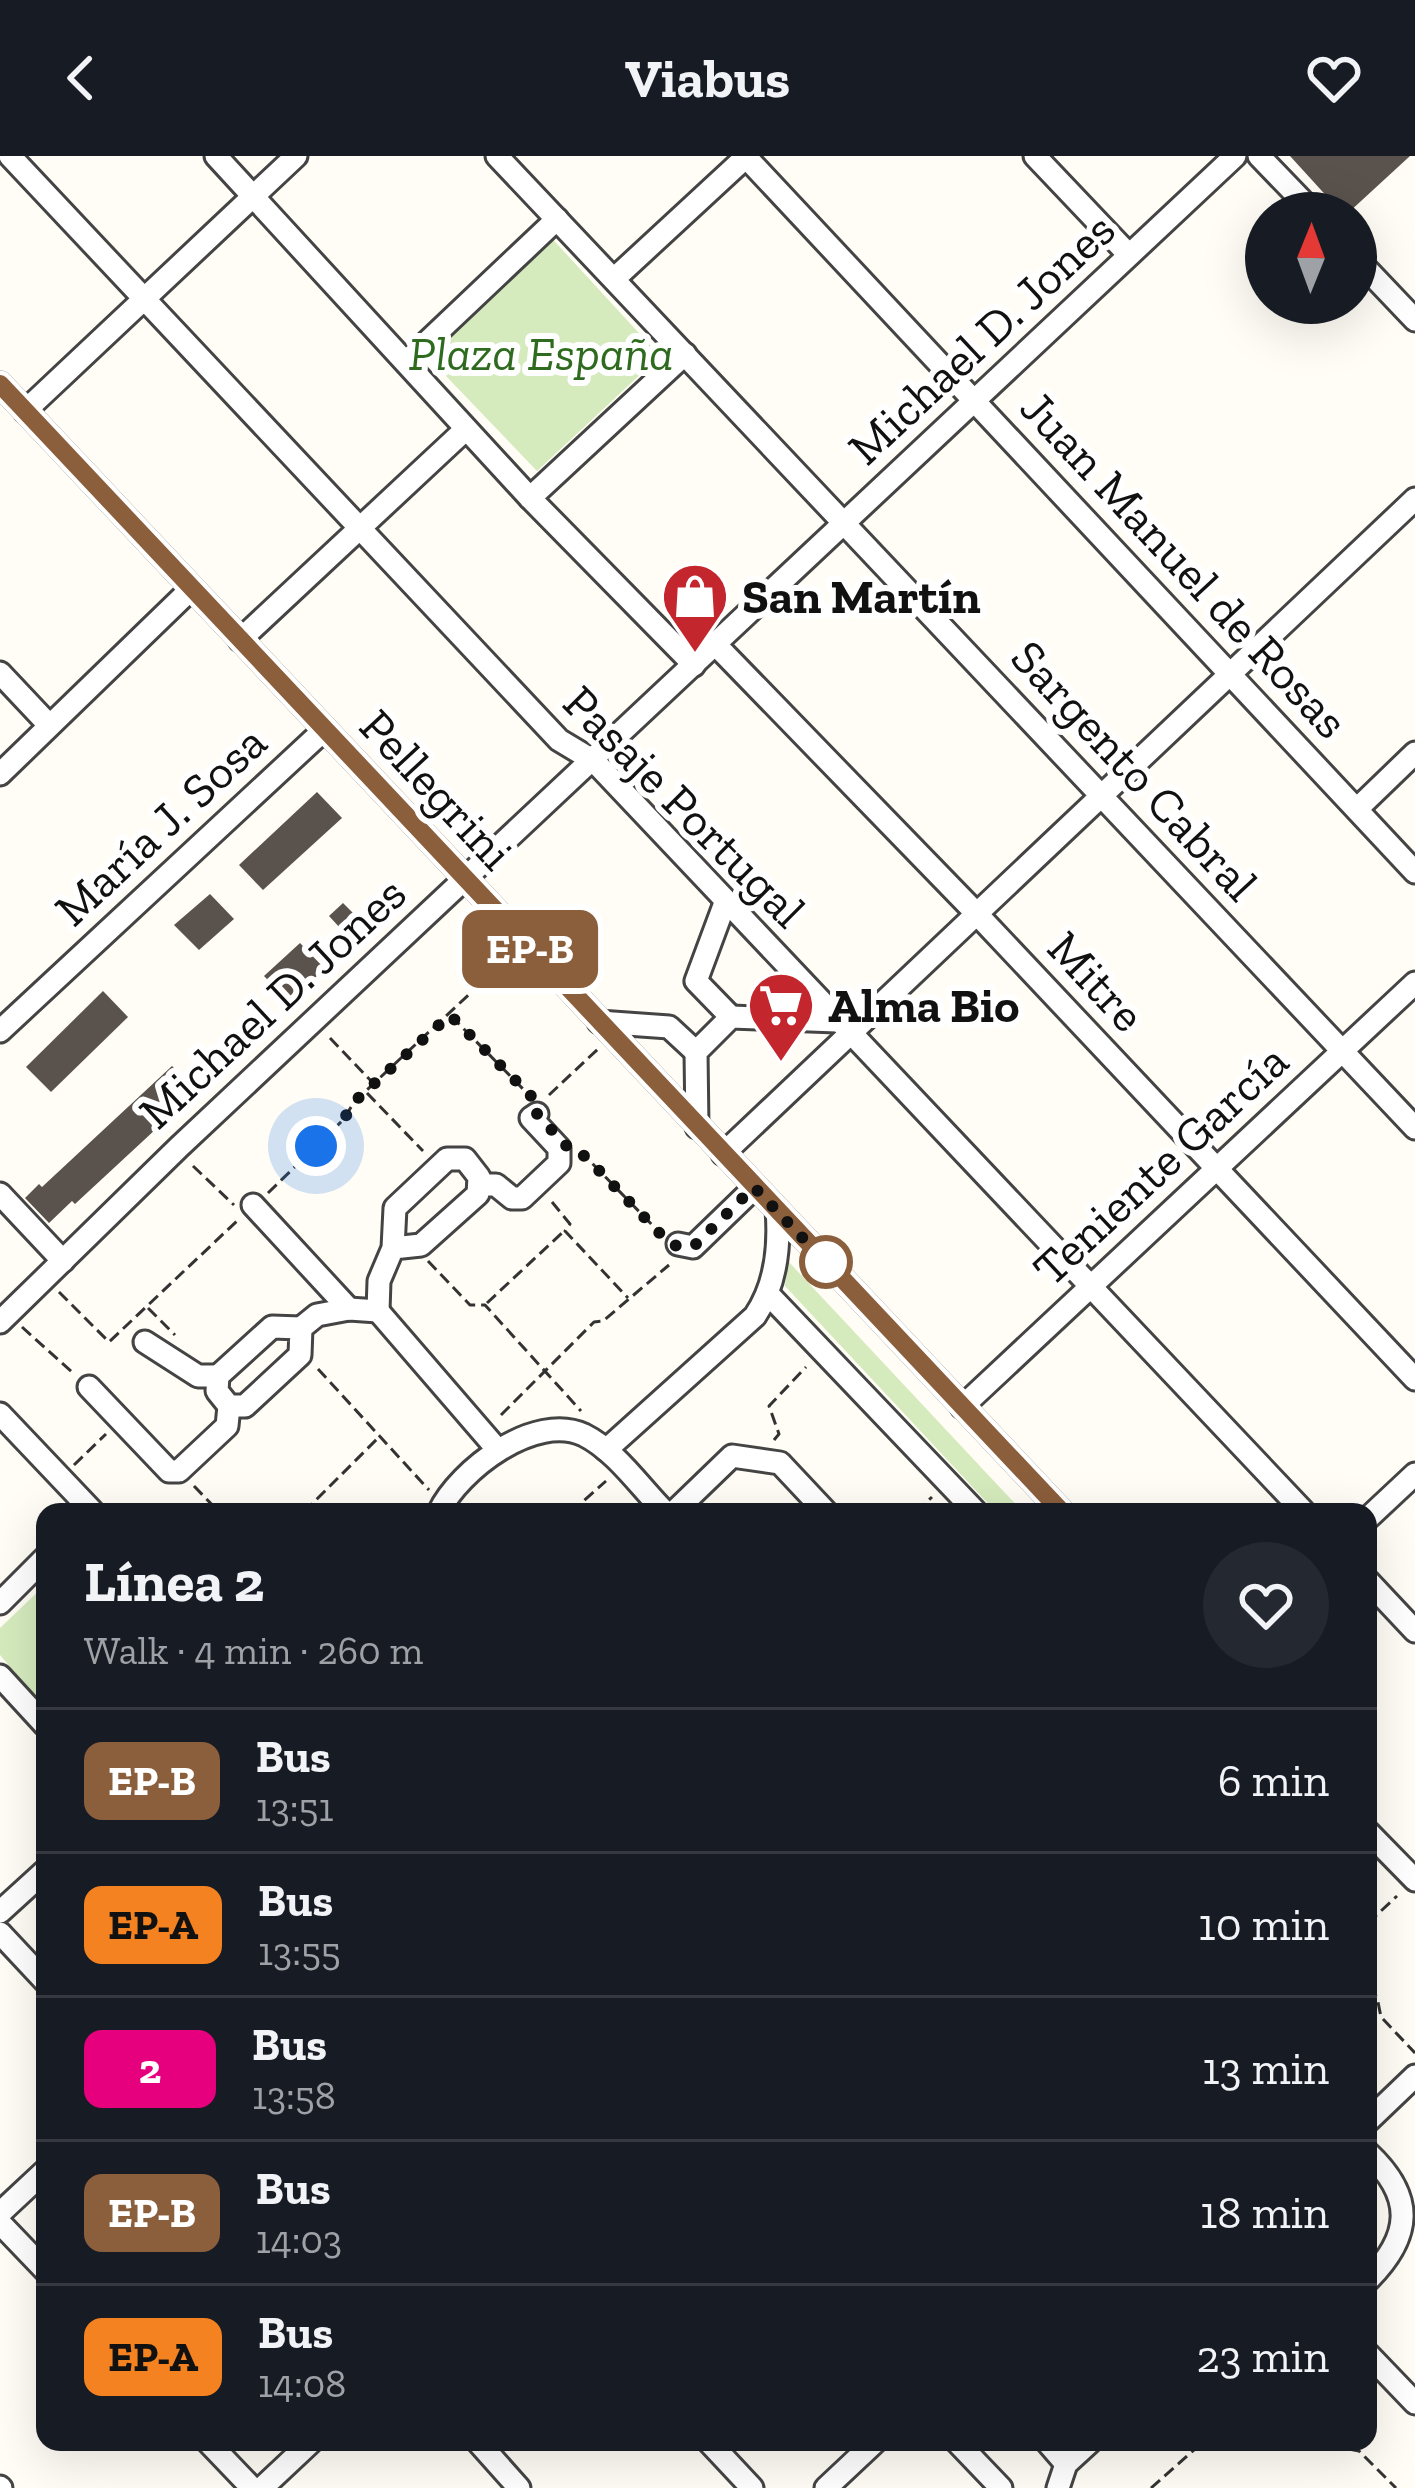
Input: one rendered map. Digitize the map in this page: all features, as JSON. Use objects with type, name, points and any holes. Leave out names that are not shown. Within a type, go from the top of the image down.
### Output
[{"type":"street","name":"Pasaje Portugal","points":[[10,156],[559,740],[594,761],[1295,1503]]},
{"type":"street","points":[[216,156],[530,498],[694,665]]},
{"type":"street","points":[[25,411],[296,156]]},
{"type":"street","name":"Sargento Cabral","points":[[497,156],[1415,1128]]},
{"type":"street","points":[[614,279],[746,156]]},
{"type":"street","name":"Juan Manuel de Rosas","points":[[746,156],[1415,872]]},
{"type":"street","points":[[1035,156],[1129,255]]},
{"type":"street","name":"Michael D. Jones","points":[[0,1322],[179,1147],[1235,156]]},
{"type":"street","points":[[1259,156],[1293,192]]},
{"type":"street","points":[[406,362],[556,219]]},
{"type":"street","points":[[1377,280],[1415,320]]},
{"type":"street","points":[[530,498],[685,354]]},
{"type":"street","name":"Pellegrini","points":[[0,384],[1053,1503]]},
{"type":"street","points":[[240,640],[466,429]]},
{"type":"street","points":[[723,1154],[843,1028],[975,912],[1415,500]]},
{"type":"street","points":[[0,774],[191,589]]},
{"type":"street","name":"Mitre","points":[[715,644],[1415,1379]]},
{"type":"street","points":[[0,674],[49,725]]},
{"type":"street","name":"María J. Sosa","points":[[0,1031],[324,730]]},
{"type":"street","points":[[1357,808],[1415,752]]},
{"type":"street","points":[[725,902],[696,981],[731,1017],[843,1028]]},
{"type":"street","name":"Teniente García","points":[[962,1407],[1415,982]]},
{"type":"street","points":[[698,1127],[696,1052],[731,1017]]},
{"type":"street","points":[[605,1028],[668,1027],[696,1052]]},
{"type":"street","points":[[479,1185],[496,1185],[512,1198],[522,1198],[560,1163],[559,1148],[531,1118],[537,1114]]},
{"type":"street","points":[[393,1248],[421,1245],[478,1194],[479,1177],[465,1159],[447,1159],[395,1208],[393,1248],[379,1281],[378,1311],[496,1449]]},
{"type":"street","points":[[675,1244],[693,1247],[754,1187]]},
{"type":"street","points":[[0,1194],[63,1261]]},
{"type":"street","points":[[254,1205],[349,1309]]},
{"type":"street","points":[[614,1458],[755,1316],[769,1295],[779,1237],[777,1210]]},
{"type":"street","points":[[769,1295],[967,1503]]},
{"type":"street","points":[[146,1342],[198,1376],[218,1376],[272,1328],[301,1328],[317,1315],[349,1309],[378,1311]]},
{"type":"street","points":[[229,1406],[245,1406],[300,1355],[301,1328]]},
{"type":"street","points":[[89,1387],[170,1471],[179,1471],[227,1426],[229,1406],[217,1391],[218,1376]]},
{"type":"street","points":[[0,1414],[84,1503]]},
{"type":"street","points":[[446,1503],[496,1449],[520,1436],[569,1430],[614,1458],[660,1503]]},
{"type":"street","points":[[679,1503],[732,1456],[780,1463],[818,1503]]},
{"type":"street","points":[[1377,1509],[1415,1474]]},
{"type":"street","points":[[0,1603],[36,1567]]},
{"type":"street","points":[[1377,1591],[1415,1631]]},
{"type":"street","points":[[0,1676],[36,1715]]},
{"type":"street","points":[[1377,1845],[1407,1887]]},
{"type":"street","points":[[0,1912],[36,1879]]},
{"type":"street","points":[[0,1933],[36,1971]]},
{"type":"street","points":[[1377,2113],[1415,2077]]},
{"type":"street","points":[[1377,2161],[1390,2174],[1408,2226],[1394,2253],[1377,2271]]},
{"type":"street","points":[[0,2212],[36,2179]]},
{"type":"street","points":[[0,2222],[36,2260]]},
{"type":"street","points":[[1377,2363],[1415,2403]]},
{"type":"street","points":[[217,2451],[252,2488]]},
{"type":"street","points":[[262,2488],[301,2451]]},
{"type":"street","points":[[486,2451],[520,2488]]},
{"type":"street","points":[[717,2451],[752,2488]]},
{"type":"street","points":[[826,2488],[865,2451]]},
{"type":"street","points":[[966,2451],[1001,2488]]},
{"type":"street","points":[[1055,2451],[1066,2464]]},
{"type":"street","points":[[1058,2488],[1066,2464],[1080,2451]]},
{"type":"path","points":[[254,1205],[344,1119],[366,1091],[524,943]]},
{"type":"path","points":[[450,1015],[539,1104],[605,1028]]},
{"type":"path","points":[[314,1021],[374,1084]]},
{"type":"path","points":[[366,1091],[437,1168]]},
{"type":"path","points":[[45,1278],[109,1342],[244,1215],[179,1147]]},
{"type":"path","points":[[501,1415],[594,1322],[603,1321],[670,1263],[675,1244],[585,1156],[574,1154]]},
{"type":"path","points":[[421,1245],[429,1262],[470,1305],[485,1305],[570,1224],[540,1188]]},
{"type":"path","points":[[565,1231],[629,1299]]},
{"type":"path","points":[[485,1305],[587,1416]]},
{"type":"path","points":[[147,1306],[186,1347]]},
{"type":"path","points":[[764,1450],[779,1434],[769,1406],[821,1351]]},
{"type":"path","points":[[315,1366],[437,1503]]},
{"type":"path","points":[[61,1478],[116,1424]]},
{"type":"path","points":[[313,1503],[379,1437]]},
{"type":"path","points":[[578,1503],[614,1458]]},
{"type":"path","points":[[926,1503],[934,1496]]},
{"type":"path","points":[[1377,1915],[1407,1887]]},
{"type":"path","points":[[1377,1997],[1381,2017],[1415,2053]]},
{"type":"path","points":[[1151,2488],[1193,2451]]},
{"type":"path","points":[[1359,2451],[1396,2488]]},
{"type":"green space","name":"Plaza España","points":[[546,232],[660,356],[537,471],[422,351]]},
{"type":"green space","points":[[787,1260],[1015,1503],[988,1503],[785,1286]]},
{"type":"green space","points":[[36,1594],[36,1697],[0,1655],[0,1628]]},
{"type":"building","points":[[1290,156],[1410,156],[1371,192],[1323,192]]},
{"type":"building","points":[[317,792],[342,818],[263,890],[239,865]]},
{"type":"building","points":[[210,894],[234,919],[199,950],[174,925]]},
{"type":"building","points":[[343,903],[368,928],[353,942],[329,916]]},
{"type":"building","points":[[300,943],[325,969],[288,1001],[264,976]]},
{"type":"building","points":[[103,991],[128,1017],[51,1092],[26,1067]]},
{"type":"building","points":[[172,1066],[197,1091],[49,1223],[25,1198]]},
{"type":"bus line","name":"EP-B","points":[[0,384],[1054,1503]]},
{"type":"place","name":"San Martín","points":[[695,655]]},
{"type":"place","name":"Alma Bio","points":[[781,1064]]},
{"type":"route","points":[[316,1146],[354,1102],[450,1015],[539,1104],[537,1114],[574,1154],[585,1156],[671,1245],[693,1247],[754,1187],[839,1276],[826,1262]]}]
